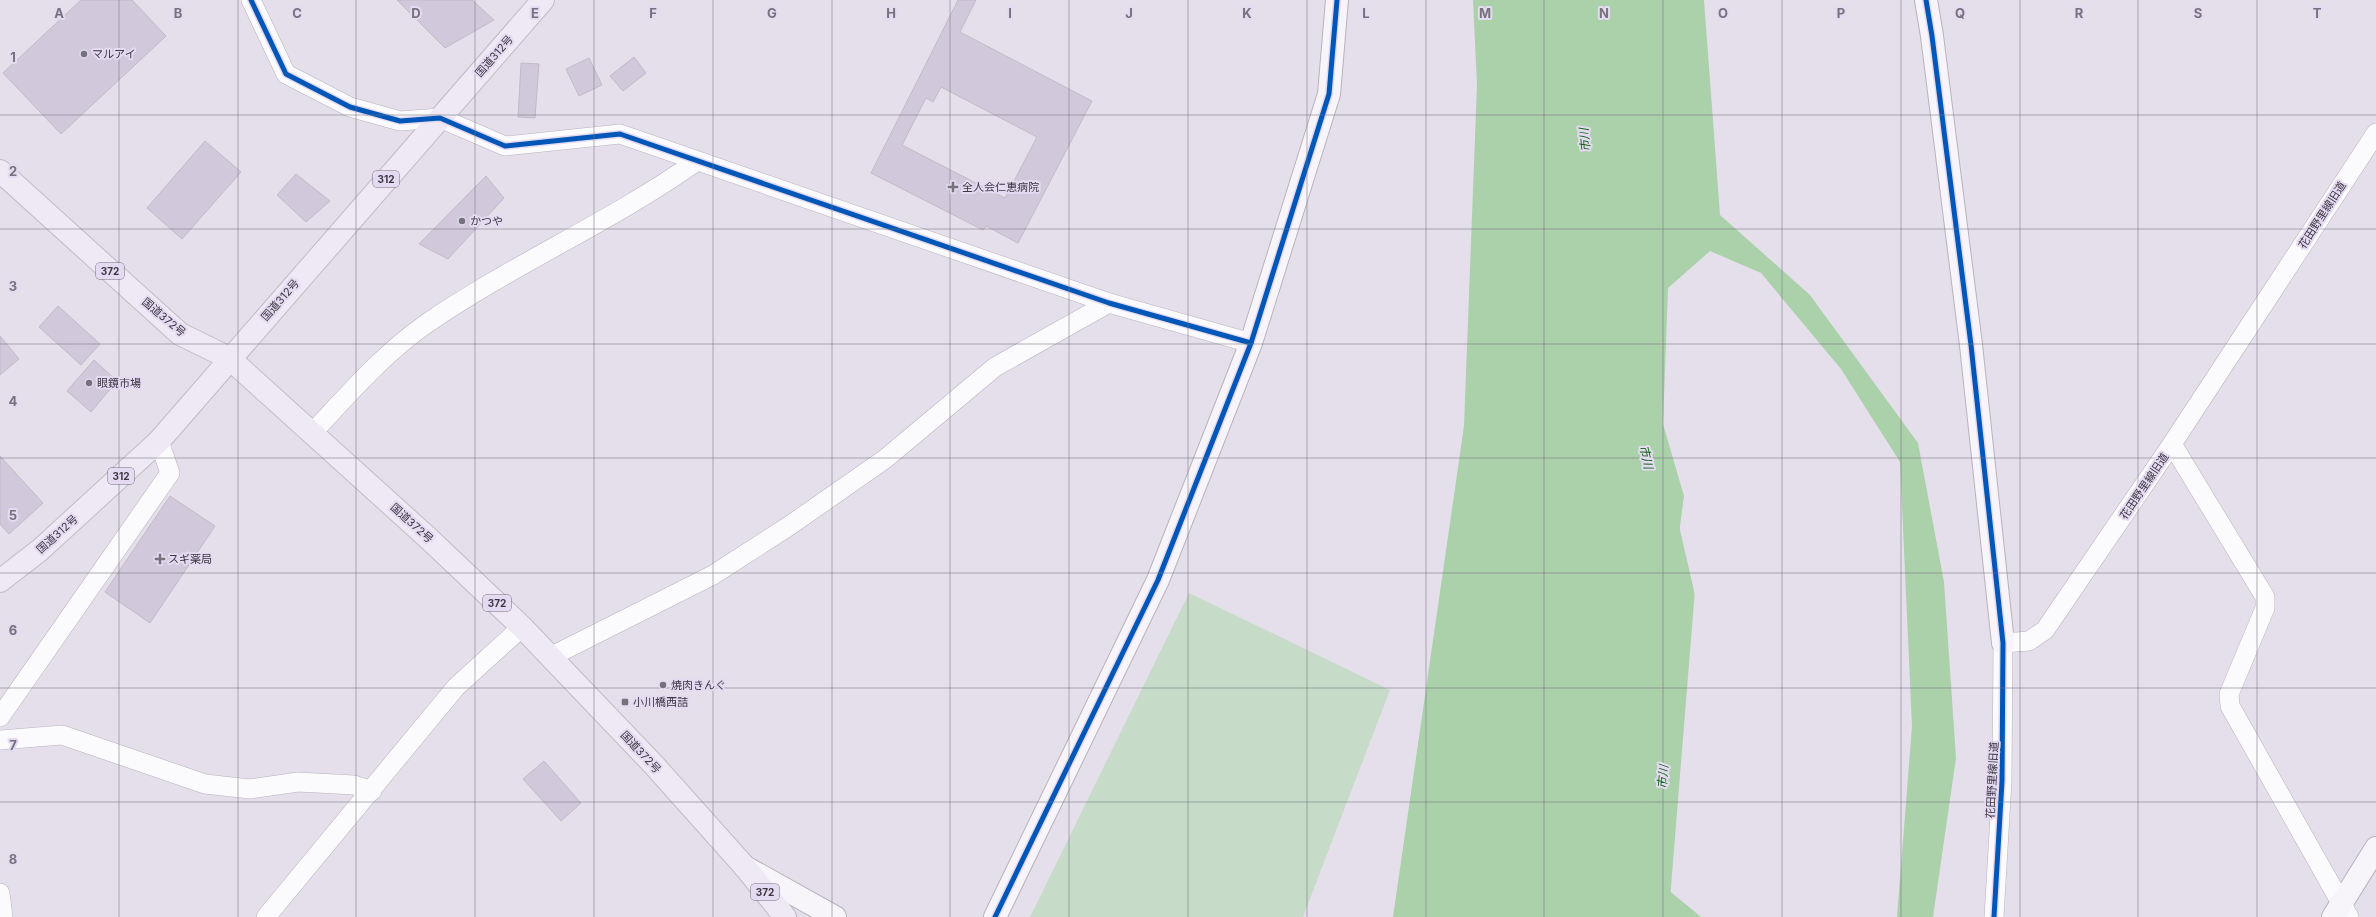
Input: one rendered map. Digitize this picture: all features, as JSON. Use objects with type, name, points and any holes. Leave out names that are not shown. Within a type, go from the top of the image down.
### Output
[{"type":"highway","name":"国道312号","points":[[0,581],[40,550],[159,441],[229,358],[543,0]]},
{"type":"highway","name":"国道372号","points":[[0,171],[180,334],[229,358],[522,627],[552,656],[745,867],[785,917]]},
{"type":"street","points":[[251,0],[286,74],[350,107],[400,121],[440,118],[505,146],[620,134],[1109,303],[1251,343]]},
{"type":"street","points":[[995,917],[1158,580],[1251,343],[1329,94],[1337,0]]},
{"type":"street","points":[[1926,0],[1932,36],[1971,345],[2003,643]]},
{"type":"street","name":"花田野里線旧道","points":[[1994,917],[2002,781],[2003,643],[2029,641],[2045,630],[2172,444],[2376,133]]},
{"type":"street","points":[[312,433],[378,363],[426,325],[518,266],[656,190],[696,161]]},
{"type":"street","points":[[552,656],[713,575],[789,526],[886,459],[995,367],[1109,303]]},
{"type":"street","points":[[0,717],[170,473],[159,441]]},
{"type":"street","points":[[2172,444],[2265,597],[2265,608],[2229,694],[2230,706],[2341,913]]},
{"type":"street","points":[[266,917],[456,688],[522,627]]},
{"type":"street","points":[[0,740],[62,735],[205,784],[250,789],[298,782],[354,785],[372,791]]},
{"type":"street","points":[[2341,913],[2376,848]]},
{"type":"street","points":[[745,867],[835,917]]},
{"type":"street","points":[[0,893],[3,917]]},
{"type":"shaded area","points":[[1189,593],[1390,690],[1303,917],[1030,917]]},
{"type":"water","points":[[1473,0],[1704,0],[1720,215],[1810,295],[1918,443],[1944,582],[1956,758],[1933,917],[1897,917],[1912,726],[1900,462],[1841,369],[1761,273],[1710,251],[1668,288],[1663,424],[1684,496],[1664,646],[1651,778],[1649,874],[1701,917],[1393,917],[1464,426],[1477,85]]},
{"type":"building","name":"マルアイ","points":[[81,0],[132,0],[166,36],[61,134],[3,73]]},
{"type":"building","points":[[397,0],[472,0],[494,20],[445,48]]},
{"type":"building","points":[[958,0],[976,0],[960,32],[1092,101],[1018,243],[986,226],[983,230],[871,173]],"holes":[[[941,87],[1037,137],[1005,198],[902,145],[926,98],[933,102]]]},
{"type":"building","points":[[634,57],[646,73],[623,91],[610,76]]},
{"type":"building","points":[[589,58],[602,85],[579,96],[566,69]]},
{"type":"building","points":[[521,63],[539,64],[535,118],[518,117]]},
{"type":"building","points":[[205,141],[241,172],[182,239],[147,208]]},
{"type":"building","points":[[296,174],[330,201],[306,222],[277,195]]},
{"type":"building","name":"かつや","points":[[486,176],[504,198],[448,259],[419,244]]},
{"type":"building","points":[[58,306],[100,344],[81,365],[39,327]]},
{"type":"building","points":[[0,336],[19,359],[0,375]]},
{"type":"building","points":[[94,360],[117,381],[91,412],[67,391]]},
{"type":"building","points":[[0,456],[43,503],[9,534],[0,524]]},
{"type":"building","name":"スギ薬局","points":[[170,496],[215,526],[150,623],[105,592]]},
{"type":"building","points":[[544,761],[581,803],[561,821],[523,779]]},
{"type":"waterway","name":"市川","points":[[1651,917],[1677,595],[1662,530]]},
{"type":"cycle path","points":[[251,0],[286,74],[350,107],[400,121],[440,118],[505,146],[620,134],[1109,303],[1251,343]]},
{"type":"cycle path","points":[[995,917],[1158,580],[1251,343],[1329,94],[1337,0]]},
{"type":"cycle path","points":[[1926,0],[1932,36],[1971,345],[2003,643],[2002,781],[1994,917]]},
{"type":"place","name":"マルアイ","points":[[84,54]]},
{"type":"place","name":"全人会仁恵病院","points":[[953,187]]},
{"type":"place","name":"かつや","points":[[462,221]]},
{"type":"place","name":"眼鏡市場","points":[[89,383]]},
{"type":"place","name":"スギ薬局","points":[[160,559]]},
{"type":"place","name":"焼肉きんぐ","points":[[663,685]]},
{"type":"place","name":"小川橋西詰","points":[[625,702]]}]
